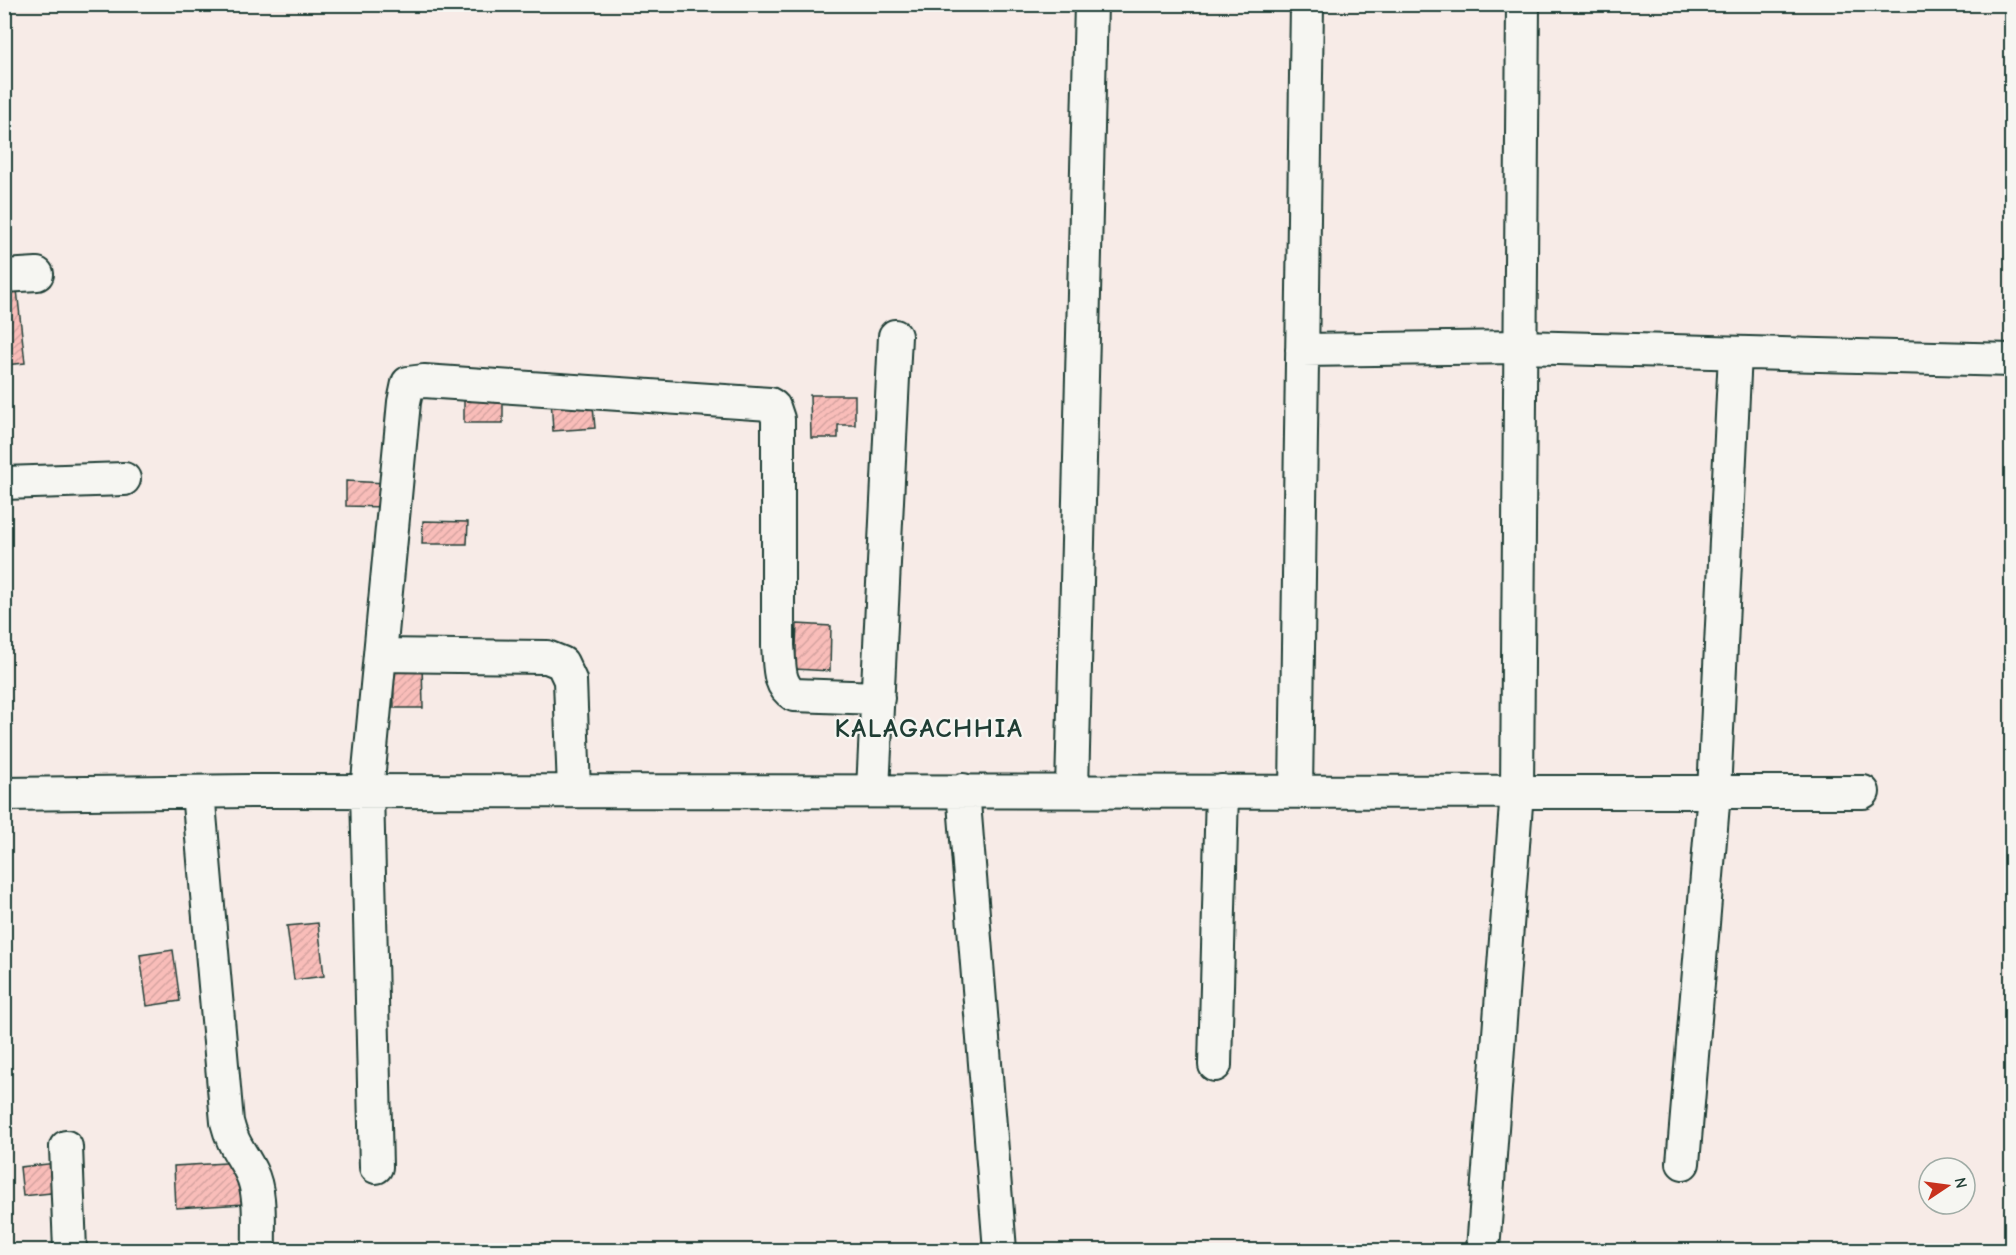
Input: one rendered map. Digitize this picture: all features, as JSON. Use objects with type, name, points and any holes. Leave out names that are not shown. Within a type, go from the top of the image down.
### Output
[{"type":"street","points":[[1072,790],[1091,4]]},
{"type":"street","points":[[1296,791],[1307,4]]},
{"type":"street","points":[[1483,1251],[1517,791],[1523,4]]},
{"type":"street","points":[[4,276],[37,274]]},
{"type":"street","points":[[873,790],[895,336]]},
{"type":"street","points":[[1302,351],[1520,347],[2012,360]]},
{"type":"street","points":[[1683,1163],[1714,792],[1735,353]]},
{"type":"street","points":[[376,1167],[367,791],[404,402],[408,383],[424,381],[774,406],[778,419],[778,646],[781,681],[785,690],[794,695],[878,698]]},
{"type":"street","points":[[4,483],[124,479]]},
{"type":"street","points":[[380,655],[547,657],[562,663],[570,680],[574,791]]},
{"type":"street","points":[[4,794],[873,790],[1863,792]]},
{"type":"street","points":[[963,790],[1000,1251]]},
{"type":"street","points":[[1215,1065],[1222,791]]},
{"type":"street","points":[[198,792],[227,1122],[231,1140],[252,1173],[256,1195],[259,1251]]},
{"type":"street","points":[[66,1147],[70,1251]]},
{"type":"building","points":[[16,280],[25,363],[4,365],[4,281]]},
{"type":"building","points":[[592,395],[595,428],[553,431],[551,398]]},
{"type":"building","points":[[810,395],[855,395],[855,425],[838,425],[838,438],[811,438]]},
{"type":"building","points":[[464,397],[503,398],[503,423],[464,423]]},
{"type":"building","points":[[346,481],[386,483],[385,507],[346,506]]},
{"type":"building","points":[[423,521],[468,522],[467,544],[422,544]]},
{"type":"building","points":[[797,624],[831,626],[830,671],[795,669]]},
{"type":"building","points":[[422,662],[423,708],[394,708],[393,663]]},
{"type":"building","points":[[318,923],[324,976],[294,980],[287,926]]},
{"type":"building","points":[[173,950],[180,1001],[147,1006],[140,955]]},
{"type":"building","points":[[243,1162],[245,1204],[176,1208],[174,1166]]},
{"type":"building","points":[[57,1163],[60,1192],[23,1196],[20,1167]]},
{"type":"district","name":"KALAGACHHIA","points":[[929,728]]}]
